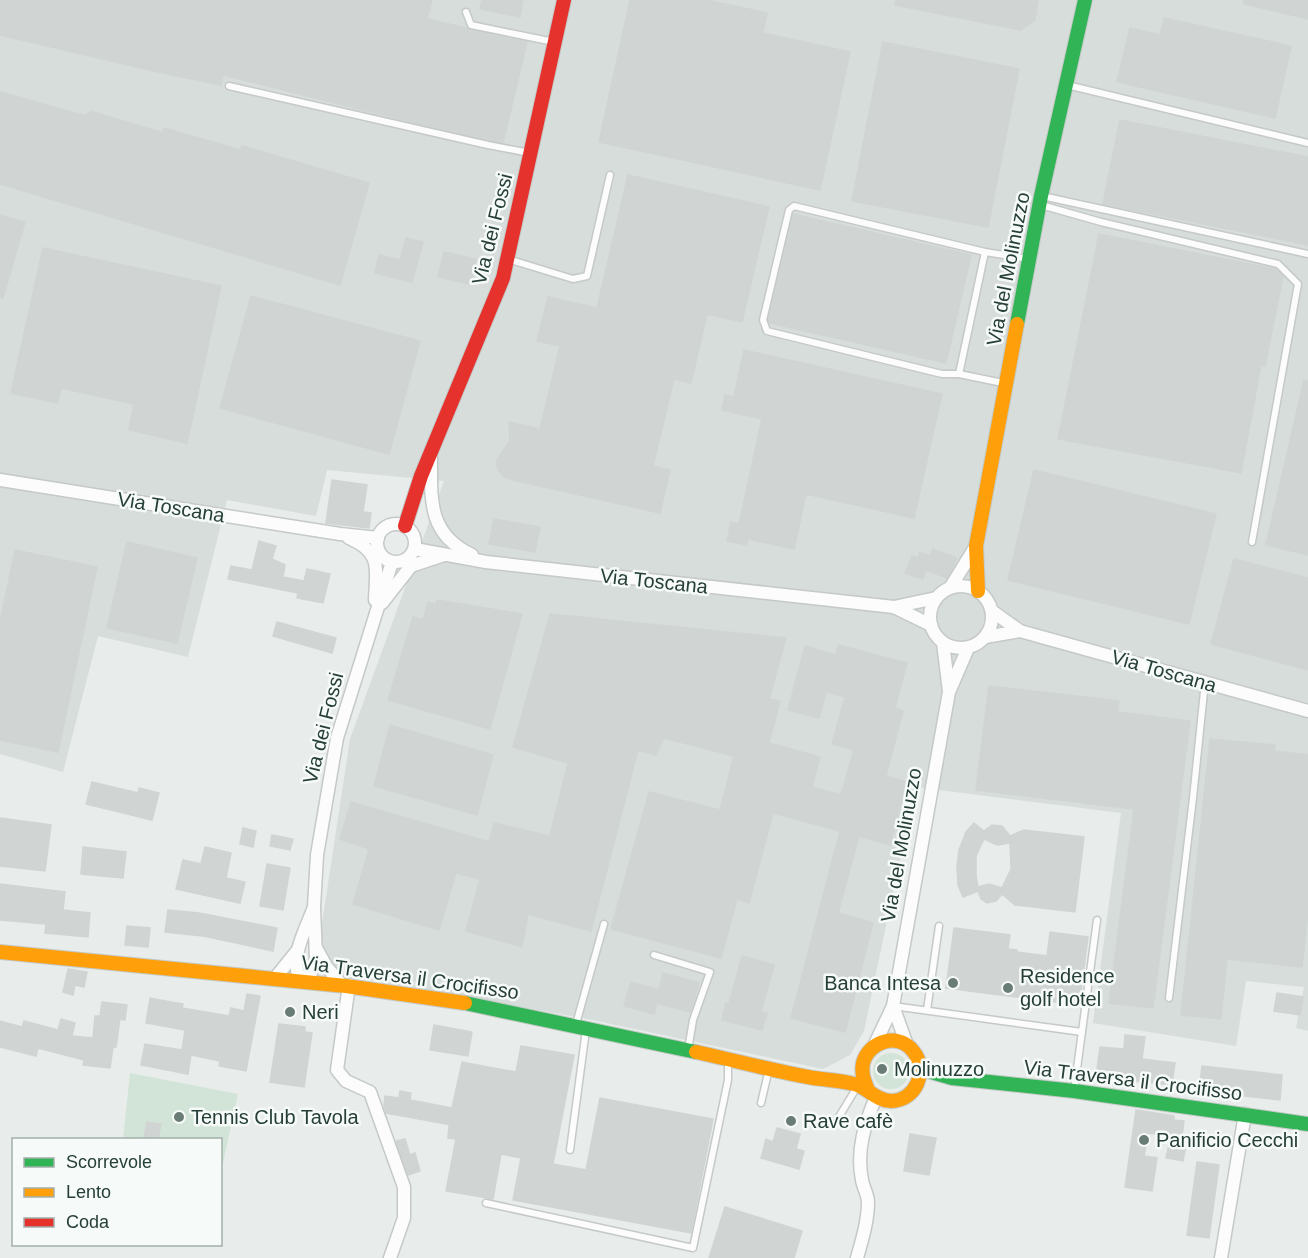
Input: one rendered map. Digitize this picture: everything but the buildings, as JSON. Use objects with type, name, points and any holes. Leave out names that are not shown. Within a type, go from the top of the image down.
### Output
[{"type":"street","name":"Via dei Fossi","points":[[405,526],[431,454],[503,278],[564,0]]},
{"type":"street","name":"Via del Molinuzzo","points":[[978,591],[976,546],[1041,200],[1085,0]]},
{"type":"street","points":[[431,454],[433,513],[442,533],[457,548],[486,562]]},
{"type":"street","name":"Via Toscana","points":[[0,480],[340,534],[378,538]]},
{"type":"street","points":[[388,526],[405,526],[413,533],[415,549],[403,561],[392,562],[378,550],[378,538],[388,526]]},
{"type":"street","points":[[340,534],[369,550],[377,563],[374,613]]},
{"type":"street","name":"Via del Molinuzzo","points":[[950,588],[976,546]]},
{"type":"street","name":"Via Toscana","points":[[415,549],[486,562],[894,607],[936,598]]},
{"type":"street","points":[[374,613],[411,567],[444,555]]},
{"type":"street","name":"Via dei Fossi","points":[[314,907],[298,950],[296,968],[301,981],[311,973],[314,967],[317,855],[337,738],[374,613],[392,562]]},
{"type":"street","points":[[960,586],[978,591],[989,603],[992,611],[992,620],[985,637],[978,644],[968,648],[951,647],[943,643],[933,632],[931,625],[930,616],[936,598],[950,588],[960,586]]},
{"type":"street","name":"Via Toscana","points":[[894,607],[931,625]]},
{"type":"street","name":"Via Toscana","points":[[992,611],[1020,631],[1308,711]]},
{"type":"street","name":"Via Toscana","points":[[985,637],[1020,631]]},
{"type":"street","name":"Via del Molinuzzo","points":[[943,643],[949,692]]},
{"type":"street","name":"Via del Molinuzzo","points":[[874,1046],[893,1006],[949,692],[968,648]]},
{"type":"street","name":"Via dei Fossi","points":[[316,948],[326,966],[345,985]]},
{"type":"street","name":"Via dei Fossi","points":[[276,977],[298,950]]},
{"type":"street","name":"Via Traversa il Crocifisso","points":[[0,952],[276,977],[454,1001],[582,1025],[809,1078],[866,1086],[890,1101],[910,1094],[916,1087],[952,1078]]},
{"type":"street","points":[[345,985],[337,1070],[346,1081],[370,1092],[404,1187],[404,1218],[390,1258]]},
{"type":"street","name":"Via del Molinuzzo","points":[[893,1006],[907,1045]]},
{"type":"street","points":[[857,1258],[866,1224],[868,1200],[862,1181],[860,1161],[866,1086],[862,1063],[867,1053],[874,1046],[891,1041],[907,1045],[919,1059],[921,1069],[916,1087]]},
{"type":"street","name":"Via Traversa il Crocifisso","points":[[921,1069],[952,1078],[1074,1091],[1308,1124]]},
{"type":"street","points":[[1221,1258],[1245,1114]]},
{"type":"lane","points":[[466,12],[471,25],[555,43]]},
{"type":"lane","points":[[1067,85],[1308,143]]},
{"type":"lane","points":[[229,86],[531,153]]},
{"type":"lane","points":[[508,259],[573,279],[587,276],[610,175]]},
{"type":"lane","points":[[1041,200],[1308,254]]},
{"type":"lane","points":[[1041,200],[1101,222],[1278,264],[1298,284],[1252,542]]},
{"type":"lane","points":[[1006,384],[958,374],[942,374],[767,331],[763,320],[789,210],[794,206],[985,252],[1030,259]]},
{"type":"lane","points":[[958,374],[985,252]]},
{"type":"lane","points":[[1169,998],[1205,682]]},
{"type":"lane","points":[[1074,1091],[1097,920]]},
{"type":"lane","points":[[570,1150],[582,1025],[604,924]]},
{"type":"lane","points":[[927,1010],[939,926]]},
{"type":"lane","points":[[654,955],[710,972],[693,1020],[688,1050]]},
{"type":"lane","points":[[893,1006],[1082,1032]]},
{"type":"lane","points":[[486,1203],[693,1248],[728,1080],[728,1059]]},
{"type":"lane","points":[[761,1103],[769,1068]]},
{"type":"lane","points":[[837,1120],[866,1086]]},
{"type":"shaded area","points":[[0,0],[1308,0],[1308,1031],[1296,1028],[1304,987],[1246,981],[1236,1046],[1093,1023],[1121,813],[915,787],[864,1031],[850,1055],[823,1069],[583,1018],[341,975],[332,967],[322,950],[320,937],[350,739],[444,481],[327,470],[316,516],[227,500],[188,657],[98,636],[63,772],[0,754]]},
{"type":"green space","points":[[891,1053],[904,1058],[909,1071],[904,1084],[891,1089],[878,1084],[873,1071],[878,1058]]},
{"type":"green space","name":"Tennis Club Tavola","points":[[130,1073],[238,1094],[223,1163],[222,1138],[123,1138]]},
{"type":"traffic: fast","points":[[1017,324],[1041,196],[1085,0]]},
{"type":"traffic: fast","points":[[465,1003],[696,1052]]},
{"type":"traffic: fast","points":[[921,1069],[952,1078],[1074,1091],[1308,1124]]},
{"type":"traffic: slow","points":[[978,591],[976,546],[1017,324]]},
{"type":"traffic: slow","points":[[0,952],[346,986],[465,1003]]},
{"type":"traffic: slow","points":[[696,1052],[794,1074],[854,1084],[881,1099],[891,1101],[907,1096],[917,1083],[920,1067],[913,1051],[907,1045],[892,1041],[871,1049],[862,1067],[868,1090]]},
{"type":"traffic: jam","points":[[405,526],[421,476],[503,278],[564,0]]},
{"type":"place","name":"Banca Intesa","points":[[953,983]]},
{"type":"place","name":"Residence golf hotel","points":[[1008,988]]},
{"type":"place","name":"Neri","points":[[290,1012]]},
{"type":"place","name":"Molinuzzo","points":[[882,1069]]},
{"type":"place","name":"Tennis Club Tavola","points":[[179,1117]]},
{"type":"place","name":"Rave cafè","points":[[791,1121]]},
{"type":"place","name":"Panificio Cecchi","points":[[1144,1140]]}]
